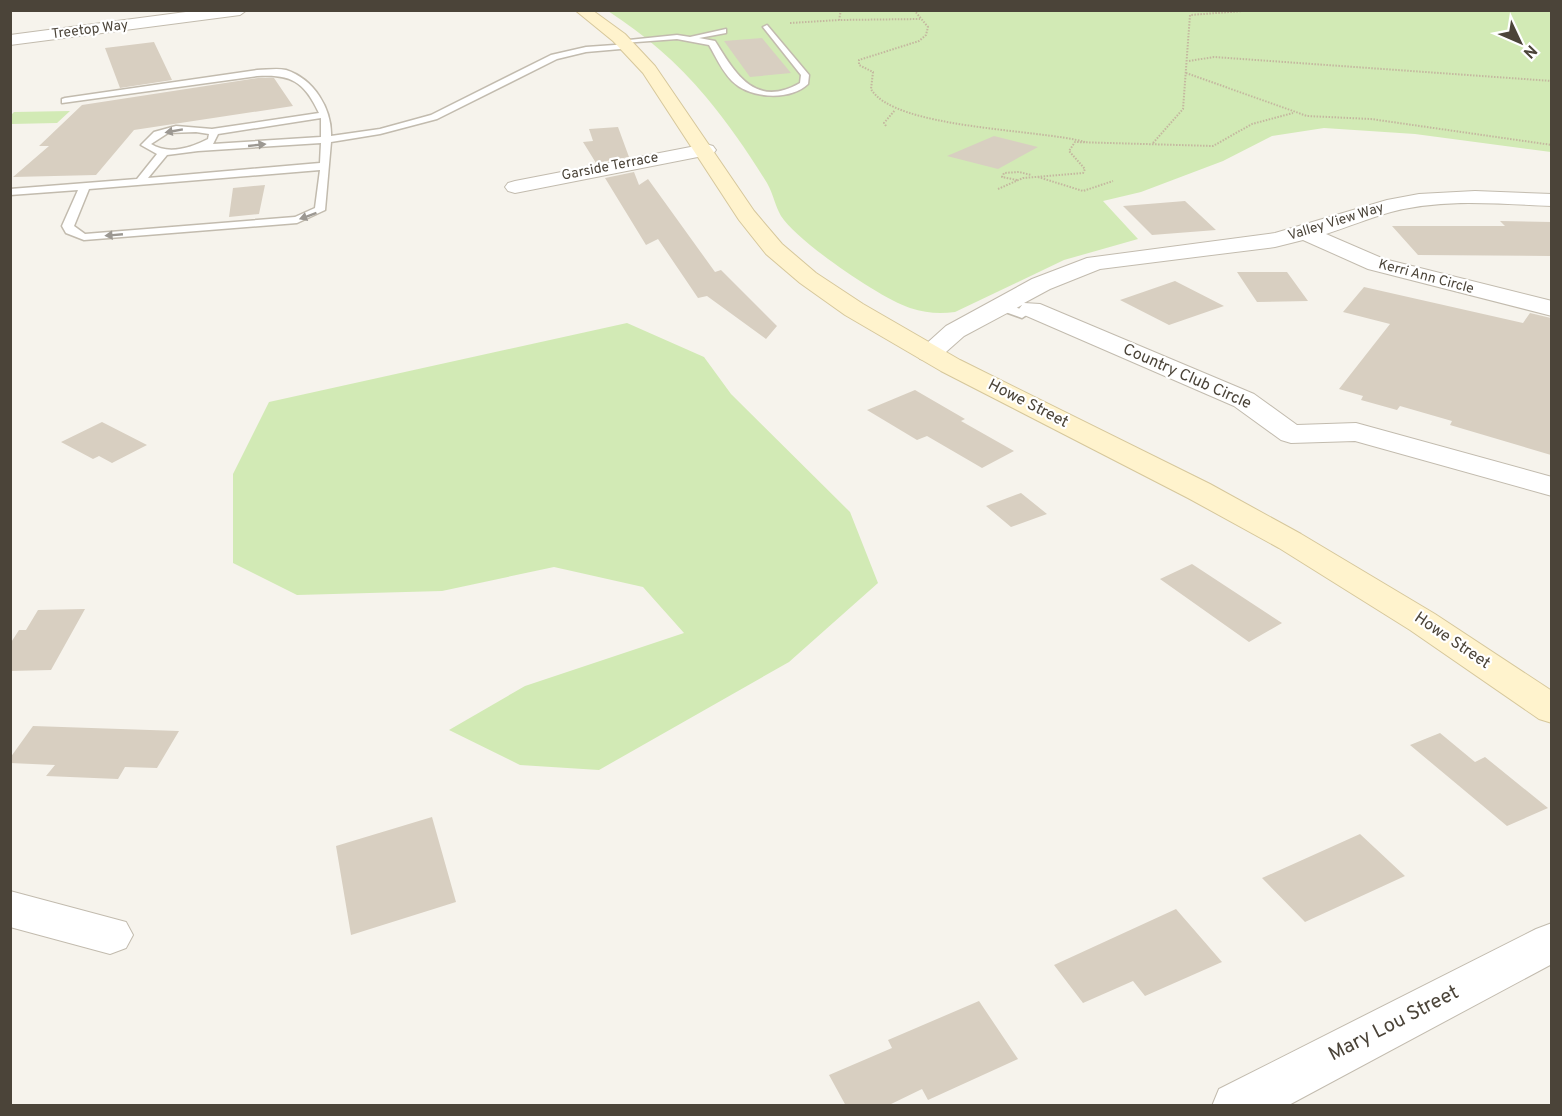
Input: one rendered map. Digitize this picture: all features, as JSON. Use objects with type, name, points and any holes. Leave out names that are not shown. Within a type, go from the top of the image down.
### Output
[{"type":"main road","name":"Howe Street","points":[[582,10],[626,44],[659,79],[706,150],[739,210],[783,258],[837,299],[929,353],[1201,492],[1310,553],[1418,616],[1551,710]]},
{"type":"street","name":"Treetop Way","points":[[10,40],[240,10]]},
{"type":"street","name":"Garside Terrace","points":[[515,186],[706,150]]},
{"type":"street","name":"Valley View Way","points":[[929,353],[967,344],[1018,310],[1113,269],[1121,261],[1228,247],[1305,233],[1387,206],[1419,200],[1475,197],[1551,200]]},
{"type":"street","name":"Kerri Ann Circle","points":[[1305,233],[1376,264],[1551,309]]},
{"type":"street","name":"Country Club Circle","points":[[1018,310],[1244,400],[1292,434],[1356,432],[1551,487]]},
{"type":"street","points":[[10,909],[110,934]]},
{"type":"street","name":"Mary Lou Street","points":[[1237,1106],[1551,942]]},
{"type":"lane","points":[[687,38],[712,43],[736,81],[751,89],[780,92],[798,88],[804,84],[805,75],[767,27]]},
{"type":"lane","points":[[325,115],[212,132],[197,129],[167,132],[147,142],[149,148],[164,152],[324,138],[409,125],[462,105],[545,60],[589,49],[687,38],[723,31]]},
{"type":"lane","points":[[65,101],[257,72],[283,72],[304,85],[323,108],[325,115],[325,166],[320,210],[297,220],[84,237],[70,231],[68,226],[85,186]]},
{"type":"lane","points":[[199,148],[212,141],[214,135],[212,132]]},
{"type":"lane","points":[[140,182],[164,152]]},
{"type":"lane","points":[[10,192],[325,166]]},
{"type":"path","points":[[841,10],[839,20],[920,19]]},
{"type":"path","points":[[914,10],[928,27],[928,31],[914,43],[868,54],[859,60],[859,65],[873,72],[874,79],[870,86],[873,94],[895,110],[981,127],[1025,130],[1085,142]]},
{"type":"path","points":[[1153,144],[1183,109],[1189,61],[1190,15],[1204,12],[1257,10]]},
{"type":"path","points":[[1189,61],[1214,57],[1551,81]]},
{"type":"path","points":[[1186,73],[1307,116],[1384,121],[1551,145]]},
{"type":"path","points":[[886,126],[884,123],[895,110]]},
{"type":"path","points":[[998,189],[1035,176],[1083,173],[1085,169],[1069,151],[1075,142],[1213,146],[1252,124],[1295,113]]},
{"type":"path","points":[[1018,181],[1002,177],[1011,172],[1035,176],[1076,192],[1097,189],[1113,181]]},
{"type":"green space","points":[[608,11],[1551,11],[1551,152],[1415,134],[1324,128],[1272,136],[1223,161],[1141,192],[1103,201],[1138,239],[1064,260],[955,312],[927,312],[897,302],[860,281],[821,254],[790,227],[781,216],[769,187],[753,161],[706,97],[660,50]]},
{"type":"green space","points":[[70,111],[57,123],[11,124],[11,115],[14,112]]},
{"type":"green space","points":[[627,323],[704,357],[731,394],[850,512],[878,583],[789,662],[599,770],[520,765],[449,730],[525,686],[684,633],[643,587],[554,567],[442,591],[297,595],[233,563],[233,474],[269,402]]},
{"type":"building","points":[[762,38],[791,73],[750,77],[724,41]]},
{"type":"building","points":[[154,42],[172,80],[120,88],[105,48]]},
{"type":"building","points":[[258,78],[274,78],[293,106],[134,130],[96,175],[13,177],[49,146],[39,146],[82,105]]},
{"type":"building","points":[[618,127],[629,157],[596,163],[583,142],[593,141],[589,129]]},
{"type":"building","points":[[994,136],[1038,147],[998,169],[947,156]]},
{"type":"building","points":[[634,172],[639,185],[648,179],[715,272],[721,270],[777,326],[766,339],[707,296],[698,298],[658,239],[646,245],[605,178]]},
{"type":"building","points":[[265,185],[259,214],[229,217],[233,188]]},
{"type":"building","points":[[1185,201],[1216,230],[1152,235],[1123,206]]},
{"type":"building","points":[[1500,221],[1551,222],[1551,256],[1418,255],[1392,226],[1505,226]]},
{"type":"building","points":[[1237,272],[1287,272],[1308,301],[1257,302]]},
{"type":"building","points":[[1175,281],[1224,306],[1169,325],[1120,300]]},
{"type":"building","points":[[1364,287],[1523,323],[1530,313],[1551,318],[1551,455],[1450,425],[1452,421],[1400,406],[1397,410],[1361,400],[1363,396],[1339,389],[1390,324],[1343,312]]},
{"type":"building","points":[[915,390],[965,419],[961,421],[1014,451],[982,468],[927,436],[917,440],[867,410]]},
{"type":"building","points":[[102,422],[147,445],[112,463],[99,456],[93,459],[61,442]]},
{"type":"building","points":[[1021,493],[1047,514],[1011,527],[986,506]]},
{"type":"building","points":[[1192,564],[1282,623],[1249,642],[1160,579]]},
{"type":"building","points":[[85,609],[51,670],[10,671],[10,644],[19,630],[26,630],[38,610]]},
{"type":"building","points":[[33,726],[179,731],[157,768],[125,767],[118,779],[46,776],[55,765],[10,763],[10,758]]},
{"type":"building","points":[[1440,733],[1475,762],[1485,757],[1548,808],[1507,826],[1410,745]]},
{"type":"building","points":[[432,817],[456,902],[351,935],[336,846]]},
{"type":"building","points":[[1360,834],[1405,876],[1305,922],[1262,878]]},
{"type":"building","points":[[1176,909],[1222,962],[1145,996],[1133,981],[1083,1003],[1054,965]]},
{"type":"building","points":[[979,1001],[1018,1059],[928,1100],[922,1089],[887,1106],[846,1106],[829,1075],[892,1048],[888,1040]]}]
